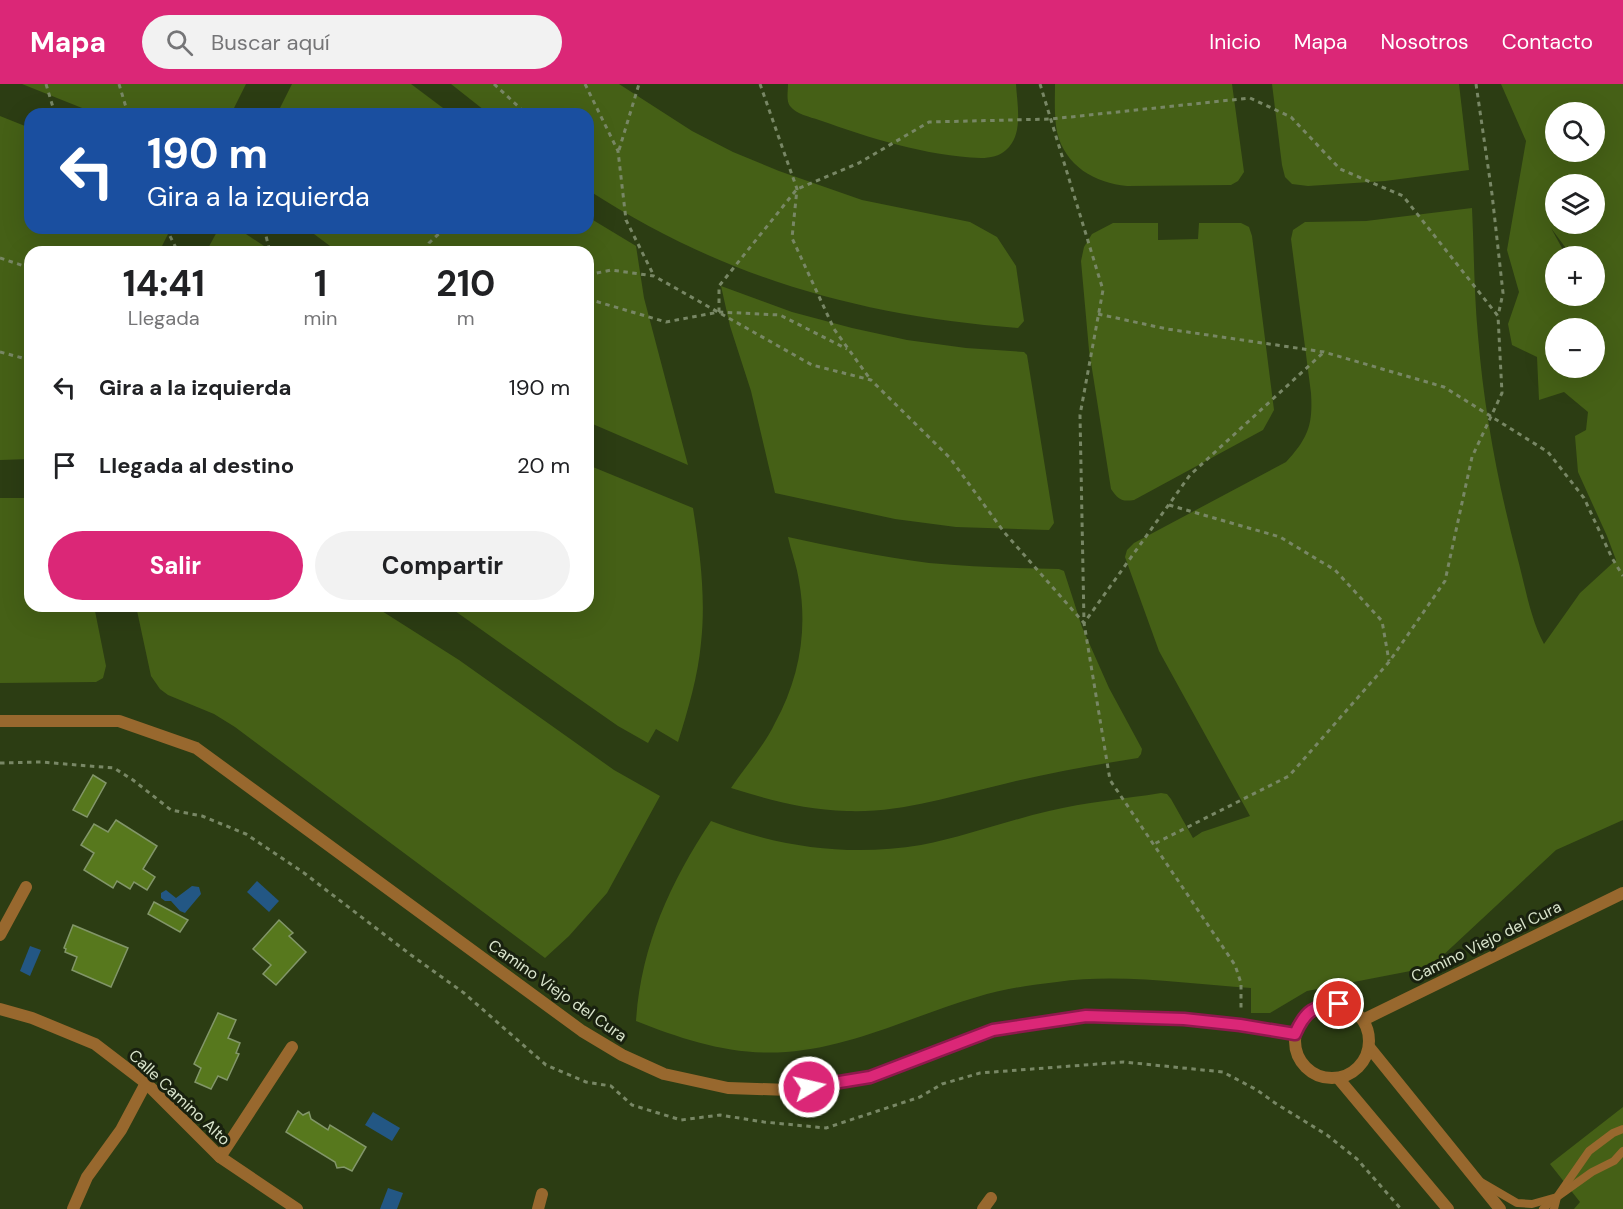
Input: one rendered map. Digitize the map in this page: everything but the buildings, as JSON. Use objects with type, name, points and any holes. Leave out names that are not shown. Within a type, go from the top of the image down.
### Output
[{"type":"street","name":"Camino Viejo del Cura","points":[[0,721],[118,721],[196,748],[582,1031],[622,1055],[664,1074],[728,1088],[789,1090],[870,1077],[993,1030],[1086,1016],[1184,1019],[1295,1034]]},
{"type":"street","points":[[0,935],[26,887]]},
{"type":"street","name":"Camino Viejo del Cura","points":[[1363,1020],[1623,893]]},
{"type":"street","points":[[1339,1004],[1352,1010],[1363,1020],[1368,1033],[1369,1047],[1364,1061],[1352,1073],[1338,1078],[1323,1077],[1310,1071],[1300,1061],[1295,1048],[1295,1034],[1301,1021],[1311,1010],[1324,1005],[1339,1004]]},
{"type":"street","name":"Calle Camino Alto","points":[[0,1009],[32,1018],[95,1044],[146,1083],[220,1157],[297,1209]]},
{"type":"street","points":[[220,1157],[292,1047]]},
{"type":"street","points":[[1369,1047],[1500,1209]]},
{"type":"street","points":[[1338,1078],[1448,1209]]},
{"type":"street","points":[[72,1209],[87,1177],[121,1130],[146,1083]]},
{"type":"street","points":[[538,1209],[542,1194]]},
{"type":"street","points":[[983,1209],[991,1198]]},
{"type":"lane","points":[[1554,1209],[1557,1197],[1589,1151],[1613,1133],[1623,1130]]},
{"type":"lane","points":[[1543,1209],[1592,1172],[1614,1161],[1623,1152]]},
{"type":"lane","points":[[1473,1178],[1517,1203],[1532,1204],[1557,1197]]},
{"type":"path","points":[[46,84],[54,108]]},
{"type":"path","points":[[118,84],[126,108]]},
{"type":"path","points":[[494,84],[520,108]]},
{"type":"path","points":[[585,84],[618,151],[626,220],[654,276]]},
{"type":"path","points":[[618,151],[639,84]]},
{"type":"path","points":[[760,84],[797,189],[792,238],[834,329],[871,380],[950,458],[1005,532],[1084,623]]},
{"type":"path","points":[[1040,84],[1103,290],[1080,416],[1084,623],[1110,780],[1235,965],[1241,983],[1240,1025]]},
{"type":"path","points":[[1154,844],[1289,776],[1389,662],[1445,581],[1472,457],[1502,393],[1498,316],[1503,293],[1476,84]]},
{"type":"path","points":[[719,312],[719,286],[797,189],[859,163],[929,122],[1051,119],[1250,98],[1291,117],[1340,169],[1403,196],[1498,316]]},
{"type":"path","points":[[428,246],[439,234]]},
{"type":"path","points":[[0,258],[24,266]]},
{"type":"path","points":[[594,274],[611,270],[654,276],[812,365],[871,380]]},
{"type":"path","points":[[594,301],[666,322],[719,312],[780,315],[849,350]]},
{"type":"path","points":[[1098,314],[1167,329],[1324,352],[1444,387],[1548,452],[1584,498],[1623,576]]},
{"type":"path","points":[[0,352],[24,358]]},
{"type":"path","points":[[1084,623],[1190,476],[1324,352]]},
{"type":"path","points":[[1169,505],[1280,537],[1335,570],[1382,621],[1389,662]]},
{"type":"path","points":[[0,763],[41,762],[114,768],[171,810],[202,816],[246,834],[304,873],[464,993],[546,1065],[586,1082],[611,1086],[632,1105],[681,1120],[720,1116],[826,1128],[920,1097],[942,1084],[980,1073],[1124,1062],[1223,1072],[1257,1090],[1327,1135],[1357,1159],[1401,1209]]},
{"type":"green space","points":[[22,84],[246,84],[234,108],[82,108]]},
{"type":"green space","points":[[292,84],[411,84],[443,108],[280,108]]},
{"type":"green space","points":[[451,84],[619,84],[692,131],[733,152],[779,171],[862,200],[970,222],[997,237],[1016,266],[1024,321],[1018,328],[903,314],[847,302],[741,269],[689,247],[594,194],[594,108],[481,108]]},
{"type":"green space","points":[[788,84],[1016,84],[1017,128],[1012,144],[1004,152],[991,157],[960,157],[919,150],[799,113],[789,104]]},
{"type":"green space","points":[[1055,84],[1232,84],[1244,172],[1238,181],[1231,185],[1127,186],[1093,177],[1074,163],[1061,144],[1055,120]]},
{"type":"green space","points":[[1272,84],[1459,84],[1469,170],[1385,181],[1308,186],[1292,184],[1285,177],[1282,165]]},
{"type":"green space","points":[[1501,84],[1623,84],[1623,820],[1556,850],[1439,959],[1426,968],[1307,991],[1270,1013],[1251,1013],[1251,988],[1154,980],[1105,979],[1047,983],[996,992],[835,1044],[786,1052],[766,1053],[728,1049],[672,1034],[636,1021],[644,967],[660,916],[683,868],[711,821],[788,843],[841,850],[867,850],[921,845],[1063,808],[1161,793],[1167,794],[1171,799],[1193,838],[1202,832],[1250,816],[1159,651],[1125,557],[1127,550],[1134,543],[1286,462],[1304,438],[1310,423],[1311,393],[1291,239],[1293,230],[1305,222],[1366,221],[1472,208],[1477,320],[1488,419],[1510,529],[1531,612],[1544,644],[1580,593],[1616,560],[1578,472],[1575,436],[1586,430],[1588,412],[1564,392],[1539,400],[1537,357],[1512,345],[1508,324],[1519,292],[1507,250],[1526,141]],"holes":[[[1545,174],[1605,174],[1605,234],[1555,234],[1564,246],[1605,246],[1605,306],[1545,306],[1545,246],[1561,246],[1554,234],[1545,234]]]},
{"type":"green space","points":[[0,116],[24,126],[24,234],[168,234],[162,246],[24,246],[24,459],[0,460]]},
{"type":"green space","points":[[594,221],[636,246],[644,298],[688,465],[594,425],[594,246],[330,246],[314,234],[594,234]]},
{"type":"green space","points":[[1113,223],[1158,223],[1158,240],[1198,239],[1199,223],[1241,223],[1249,227],[1274,410],[1263,430],[1130,501],[1120,499],[1111,489],[1089,350],[1081,261],[1084,247],[1092,234]]},
{"type":"green space","points":[[216,234],[246,234],[264,246],[209,246]]},
{"type":"green space","points":[[721,286],[792,312],[907,340],[966,348],[1024,352],[1027,355],[1054,523],[1049,530],[956,527],[895,519],[775,493],[751,391],[730,326]]},
{"type":"green space","points":[[594,467],[693,508],[702,575],[703,609],[700,655],[678,742],[656,729],[648,743],[618,726],[456,612],[594,612]]},
{"type":"green space","points":[[0,498],[24,498],[24,612],[95,612],[106,666],[103,678],[96,682],[0,683]]},
{"type":"green space","points":[[788,537],[875,555],[929,563],[1064,571],[1082,627],[1109,688],[1142,749],[1141,754],[1138,758],[1021,780],[926,803],[867,811],[817,809],[731,788],[771,732],[796,672],[802,636],[802,600]]},
{"type":"green space","points":[[137,612],[383,612],[459,660],[614,770],[660,796],[607,893],[569,936],[545,958],[235,727],[214,714],[168,695],[160,689],[151,676]]},
{"type":"green space","points":[[1623,1107],[1623,1209],[1574,1209],[1580,1202],[1550,1164]]},
{"type":"water","points":[[257,881],[279,901],[269,912],[247,892]]},
{"type":"water","points":[[192,886],[199,887],[201,894],[185,913],[171,901],[161,898],[161,893],[166,890],[176,898]]},
{"type":"water","points":[[30,946],[41,950],[30,976],[20,971]]},
{"type":"water","points":[[373,1112],[400,1128],[392,1141],[365,1125]]},
{"type":"water","points":[[388,1188],[403,1193],[397,1209],[380,1209]]},
{"type":"route","points":[[809,1087],[870,1077],[993,1030],[1086,1016],[1184,1019],[1295,1034],[1301,1021],[1311,1010],[1324,1005],[1339,1004]]}]
